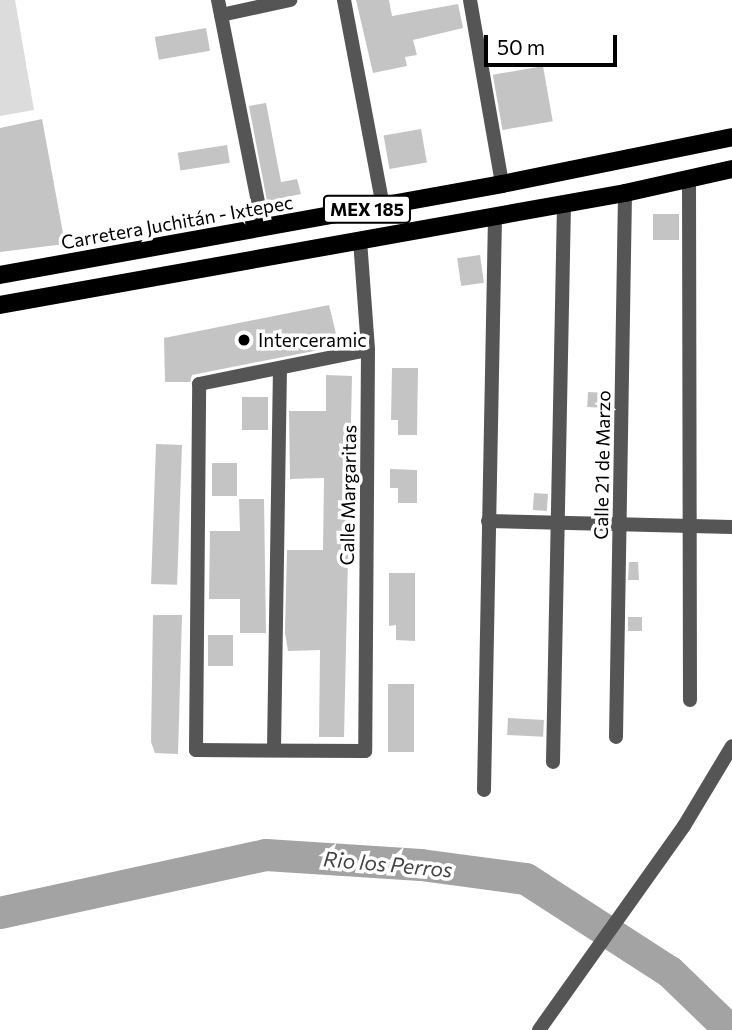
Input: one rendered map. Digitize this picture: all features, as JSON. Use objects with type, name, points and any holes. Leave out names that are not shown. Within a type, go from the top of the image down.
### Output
[{"type":"main road","name":"Carretera Juchitán - Ixtepec","points":[[0,275],[502,184],[732,136]]},
{"type":"main road","name":"MEX 185","points":[[0,305],[625,193],[732,169]]},
{"type":"street","points":[[262,228],[219,7],[290,0]]},
{"type":"street","points":[[344,0],[383,206]]},
{"type":"street","points":[[470,0],[502,184]]},
{"type":"street","points":[[689,179],[690,700]]},
{"type":"street","name":"Calle 21 de Marzo","points":[[616,737],[625,193]]},
{"type":"street","points":[[553,762],[564,204]]},
{"type":"street","points":[[484,790],[495,216]]},
{"type":"street","name":"Calle Margaritas","points":[[274,749],[365,751],[368,350],[360,240]]},
{"type":"street","points":[[280,368],[274,749],[196,750],[199,384],[368,350]]},
{"type":"street","points":[[488,521],[732,527]]},
{"type":"street","points":[[539,1030],[684,826],[732,746]]},
{"type":"shaded area","points":[[0,0],[15,0],[34,110],[0,116]]},
{"type":"building","points":[[356,0],[389,0],[392,16],[458,4],[463,28],[413,40],[417,55],[405,57],[407,66],[373,73]]},
{"type":"building","points":[[206,28],[210,51],[159,60],[155,37]]},
{"type":"building","points":[[543,66],[553,121],[502,130],[493,75]]},
{"type":"building","points":[[266,103],[281,182],[297,179],[301,194],[267,201],[249,106]]},
{"type":"building","points":[[42,119],[65,244],[0,252],[0,128]]},
{"type":"building","points":[[421,129],[427,162],[389,169],[384,136]]},
{"type":"building","points":[[227,145],[230,163],[180,171],[178,153]]},
{"type":"building","points":[[653,214],[679,214],[679,240],[653,240]]},
{"type":"building","points":[[480,255],[484,283],[461,286],[457,258]]},
{"type":"building","points":[[329,305],[339,346],[192,375],[190,382],[165,382],[164,338]]},
{"type":"building","points":[[392,368],[418,368],[417,435],[398,435],[398,420],[391,420]]},
{"type":"building","points":[[326,375],[352,376],[344,737],[319,737],[320,650],[288,651],[285,633],[287,550],[323,550],[324,478],[290,479],[289,411],[326,411]]},
{"type":"building","points":[[588,392],[608,393],[607,408],[587,407]]},
{"type":"building","points":[[242,397],[268,397],[268,430],[242,430]]},
{"type":"building","points":[[156,444],[182,445],[177,585],[151,584]]},
{"type":"building","points":[[212,463],[237,463],[237,496],[212,496]]},
{"type":"building","points":[[390,469],[417,470],[417,503],[398,503],[398,488],[390,488]]},
{"type":"building","points":[[534,493],[548,494],[547,511],[533,510]]},
{"type":"building","points":[[239,499],[264,499],[266,633],[240,633],[240,599],[209,599],[210,531],[240,531]]},
{"type":"building","points":[[629,562],[638,562],[639,580],[628,580]]},
{"type":"building","points":[[389,573],[415,573],[415,641],[396,640],[396,625],[389,626]]},
{"type":"building","points":[[153,615],[182,615],[178,754],[155,753],[151,742]]},
{"type":"building","points":[[628,617],[642,617],[642,631],[628,631]]},
{"type":"building","points":[[208,635],[233,635],[233,666],[208,666]]},
{"type":"building","points":[[388,684],[414,684],[414,752],[388,752]]},
{"type":"building","points":[[508,718],[544,720],[543,737],[507,735]]},
{"type":"waterway","name":"Rio los Perros","points":[[0,913],[266,855],[421,865],[526,879],[670,972],[730,1030]]},
{"type":"place","name":"Interceramic","points":[[244,340]]}]
